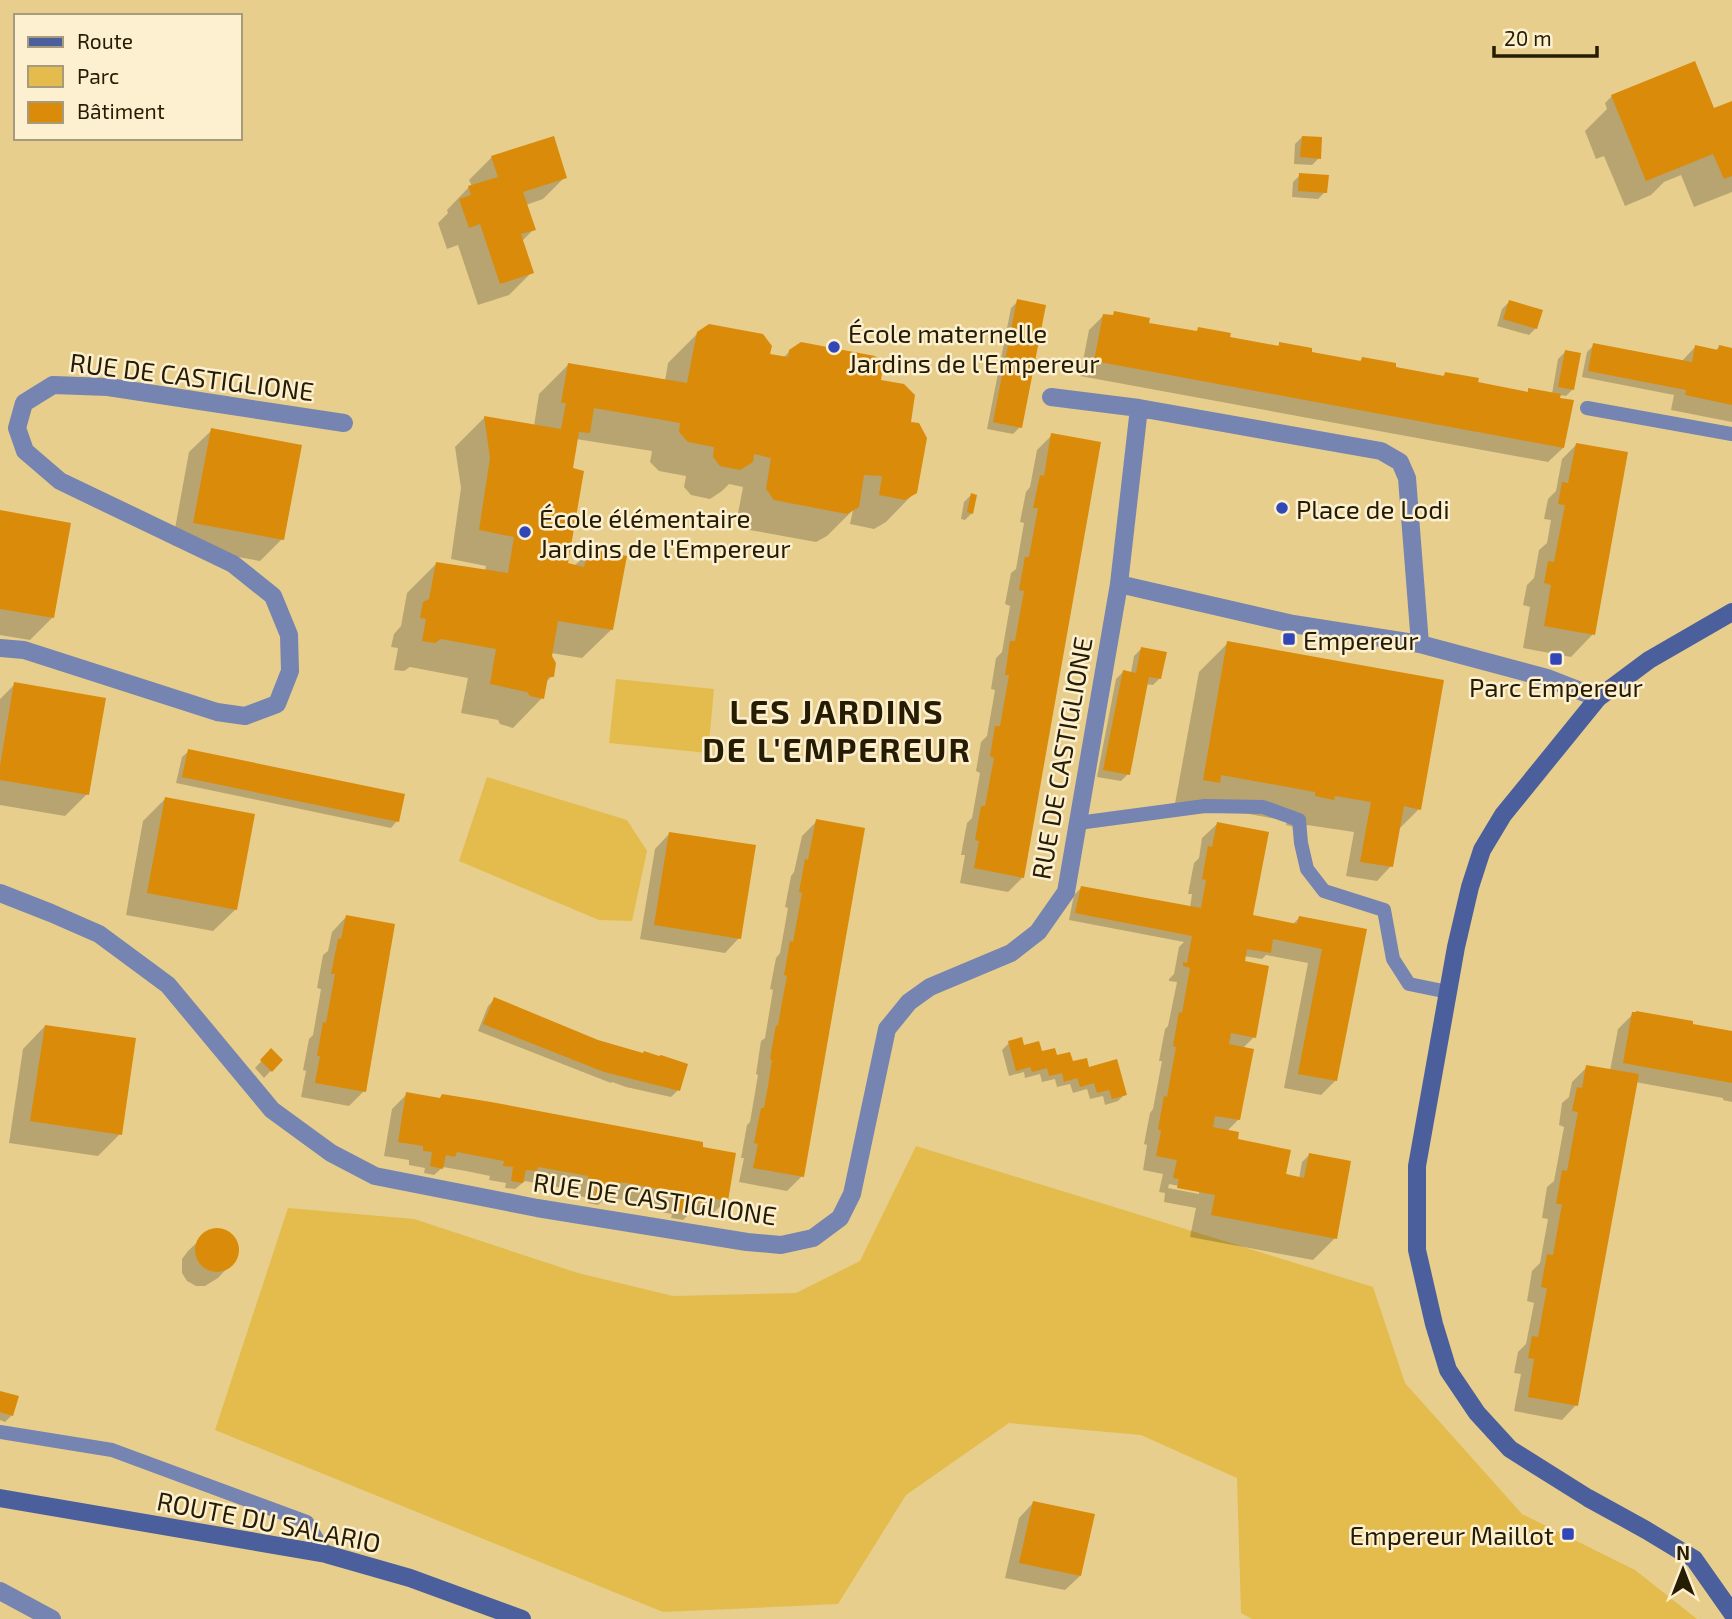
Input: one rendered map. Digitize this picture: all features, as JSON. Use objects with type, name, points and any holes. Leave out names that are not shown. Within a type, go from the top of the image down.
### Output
[{"type":"main road","points":[[1732,612],[1649,660],[1598,698],[1503,815],[1482,850],[1456,947],[1418,1166],[1417,1250],[1448,1370],[1477,1413],[1510,1449],[1694,1559],[1732,1613]]},
{"type":"main road","name":"ROUTE DU SALARIO","points":[[0,1498],[326,1554],[410,1578],[522,1619]]},
{"type":"street","name":"RUE DE CASTIGLIONE","points":[[0,648],[24,649],[217,712],[245,716],[277,704],[290,671],[289,635],[274,596],[233,564],[60,481],[25,451],[17,428],[24,403],[53,385],[108,387],[344,423]]},
{"type":"street","points":[[1051,397],[1139,408],[1381,451],[1400,462],[1407,478],[1420,644]]},
{"type":"street","name":"RUE DE CASTIGLIONE","points":[[0,893],[99,934],[168,985],[272,1110],[331,1153],[375,1175],[537,1208],[747,1242],[781,1245],[813,1238],[840,1218],[852,1194],[887,1029],[909,1002],[930,986],[1011,953],[1038,932],[1066,892],[1119,584],[1139,408]]},
{"type":"street","points":[[1119,584],[1293,624],[1420,644],[1546,678],[1598,698]]},
{"type":"street","points":[[0,1591],[52,1619]]},
{"type":"lane","points":[[1587,408],[1732,434]]},
{"type":"lane","points":[[1078,824],[1205,806],[1264,807],[1299,820],[1307,869],[1324,891],[1384,911],[1393,959],[1409,984],[1448,992]]},
{"type":"lane","points":[[0,1432],[112,1450],[307,1522],[326,1554]]},
{"type":"green space","points":[[616,679],[714,689],[708,753],[609,743]]},
{"type":"green space","points":[[487,777],[627,820],[647,851],[632,921],[599,920],[459,861]]},
{"type":"green space","points":[[916,1146],[1373,1287],[1405,1383],[1522,1514],[1635,1570],[1697,1619],[1252,1619],[1241,1613],[1237,1478],[1141,1435],[1009,1423],[906,1495],[838,1604],[663,1612],[215,1430],[288,1208],[414,1219],[578,1273],[673,1296],[796,1293],[860,1261]]},
{"type":"building","points":[[1695,61],[1714,108],[1732,101],[1732,176],[1724,179],[1713,154],[1646,181],[1611,95]]},
{"type":"building","points":[[554,136],[567,178],[523,192],[536,230],[521,234],[534,273],[500,284],[480,224],[469,228],[459,199],[471,195],[468,186],[498,177],[491,156]]},
{"type":"building","points":[[1302,136],[1322,137],[1321,159],[1300,157]]},
{"type":"building","points":[[1299,173],[1329,175],[1327,193],[1298,191]]},
{"type":"building","points":[[1017,299],[1046,305],[1022,428],[993,422]]},
{"type":"building","points":[[1509,300],[1543,310],[1537,329],[1503,319]]},
{"type":"building","points":[[1114,311],[1150,318],[1149,323],[1197,331],[1198,327],[1231,333],[1230,337],[1279,346],[1279,342],[1312,348],[1312,352],[1361,361],[1362,357],[1396,363],[1396,367],[1444,376],[1445,372],[1479,378],[1478,382],[1528,392],[1528,388],[1561,394],[1560,398],[1574,400],[1564,448],[1094,361],[1103,314],[1113,315]]},
{"type":"building","points":[[709,324],[763,334],[772,346],[770,354],[788,357],[789,350],[801,342],[875,356],[883,366],[881,380],[904,384],[915,395],[911,422],[919,423],[927,438],[917,493],[905,500],[879,495],[882,476],[864,475],[859,507],[847,514],[774,500],[766,489],[771,458],[754,454],[753,462],[740,470],[720,466],[713,457],[714,447],[688,442],[679,432],[680,423],[594,408],[590,433],[579,432],[573,468],[584,471],[568,563],[584,567],[589,549],[627,556],[613,630],[558,621],[552,656],[556,663],[554,677],[548,677],[544,699],[530,696],[527,692],[490,684],[496,649],[441,639],[435,643],[422,641],[426,619],[420,618],[423,602],[429,599],[436,562],[508,573],[514,537],[479,530],[490,458],[484,416],[561,429],[566,403],[561,403],[568,363],[687,383],[697,332]]},
{"type":"building","points":[[1593,343],[1692,362],[1695,345],[1718,350],[1719,345],[1732,348],[1732,405],[1685,395],[1686,390],[1588,371]]},
{"type":"building","points":[[1565,350],[1581,353],[1574,390],[1558,387]]},
{"type":"building","points":[[211,428],[302,445],[284,540],[193,523]]},
{"type":"building","points":[[1051,433],[1101,442],[1024,878],[974,868],[979,841],[975,840],[994,758],[990,756],[995,726],[1000,726],[1009,675],[1005,675],[1010,641],[1015,641],[1024,591],[1019,590],[1025,557],[1029,557],[1038,508],[1033,508],[1040,475],[1044,476]]},
{"type":"building","points":[[1576,443],[1628,452],[1595,635],[1544,626],[1551,585],[1544,583],[1548,561],[1554,562],[1565,505],[1558,504],[1562,482],[1568,483]]},
{"type":"building","points":[[971,493],[977,495],[973,514],[967,512]]},
{"type":"building","points":[[0,510],[71,523],[54,618],[0,609]]},
{"type":"building","points":[[1227,641],[1444,680],[1421,810],[1404,806],[1393,867],[1360,862],[1371,802],[1335,796],[1334,800],[1315,796],[1315,792],[1221,775],[1220,783],[1203,780]]},
{"type":"building","points":[[1141,647],[1167,652],[1161,679],[1149,677],[1130,775],[1103,770],[1123,670],[1136,673]]},
{"type":"building","points":[[14,682],[106,698],[89,795],[0,780]]},
{"type":"building","points":[[188,749],[405,794],[399,822],[182,777]]},
{"type":"building","points":[[165,797],[255,814],[237,910],[147,893]]},
{"type":"building","points":[[816,819],[865,828],[804,1177],[753,1168],[758,1144],[754,1143],[768,1086],[770,1059],[787,976],[784,975],[790,941],[793,942],[805,859],[808,860]]},
{"type":"building","points":[[1217,822],[1269,832],[1253,915],[1297,924],[1299,916],[1367,929],[1337,1081],[1298,1074],[1322,949],[1273,939],[1271,953],[1247,949],[1245,961],[1269,966],[1256,1038],[1231,1033],[1229,1044],[1254,1049],[1240,1120],[1215,1116],[1213,1127],[1239,1132],[1238,1139],[1291,1150],[1286,1174],[1304,1178],[1309,1153],[1351,1161],[1337,1239],[1211,1215],[1215,1195],[1177,1188],[1179,1179],[1173,1178],[1177,1160],[1156,1156],[1164,1096],[1167,1097],[1176,1047],[1173,1046],[1179,1012],[1182,1013],[1190,968],[1183,966],[1183,962],[1187,963],[1192,936],[1075,913],[1081,886],[1201,908],[1206,880],[1202,879],[1208,846],[1212,847]]},
{"type":"building","points":[[669,832],[756,845],[741,939],[654,925]]},
{"type":"building","points":[[346,915],[395,924],[366,1092],[315,1083],[323,1022],[326,1023],[335,974],[331,974]]},
{"type":"building","points":[[494,997],[598,1040],[688,1064],[680,1091],[604,1072],[483,1024]]},
{"type":"building","points":[[1632,1012],[1732,1031],[1732,1083],[1623,1063]]},
{"type":"building","points":[[45,1025],[136,1038],[122,1135],[30,1121]]},
{"type":"building","points":[[1022,1037],[1024,1045],[1039,1041],[1042,1051],[1055,1048],[1057,1055],[1070,1052],[1073,1061],[1087,1058],[1089,1067],[1117,1059],[1127,1095],[1112,1099],[1109,1090],[1097,1093],[1094,1083],[1080,1087],[1077,1078],[1064,1082],[1062,1073],[1049,1076],[1047,1068],[1032,1072],[1030,1067],[1016,1071],[1008,1041]]},
{"type":"building","points":[[271,1048],[283,1060],[272,1072],[260,1060]]},
{"type":"building","points":[[1586,1065],[1639,1074],[1578,1406],[1528,1397],[1534,1359],[1528,1358],[1532,1336],[1538,1337],[1547,1288],[1541,1287],[1547,1254],[1553,1255],[1562,1204],[1556,1204],[1562,1170],[1567,1171],[1578,1112],[1572,1111],[1577,1087],[1582,1088]]},
{"type":"building","points":[[406,1092],[440,1098],[442,1094],[491,1102],[703,1142],[703,1147],[736,1153],[728,1201],[704,1197],[702,1203],[693,1201],[691,1214],[677,1211],[679,1198],[669,1196],[670,1191],[621,1182],[619,1187],[609,1185],[607,1199],[594,1196],[597,1183],[588,1181],[588,1176],[538,1167],[537,1171],[526,1170],[523,1183],[511,1181],[513,1167],[503,1166],[504,1161],[457,1152],[455,1157],[446,1155],[443,1169],[430,1166],[432,1152],[423,1151],[423,1146],[398,1142]]},
{"type":"building","points":[[217,1228],[233,1234],[239,1250],[233,1266],[217,1272],[201,1266],[195,1250],[201,1234]]},
{"type":"building","points":[[0,1391],[19,1396],[13,1416],[0,1412]]},
{"type":"building","points":[[1033,1501],[1095,1514],[1081,1576],[1019,1563]]},
{"type":"place","name":"École maternelle Jardins de l'Empereur","points":[[834,347]]},
{"type":"place","name":"Place de Lodi","points":[[1282,508]]},
{"type":"place","name":"École élémentaire Jardins de l'Empereur","points":[[525,532]]},
{"type":"place","name":"Empereur","points":[[1289,639]]},
{"type":"place","name":"Parc Empereur","points":[[1556,659]]},
{"type":"place","name":"Empereur Maillot","points":[[1568,1534]]},
{"type":"district","name":"LES JARDINS DE L'EMPEREUR","points":[[837,730]]}]
